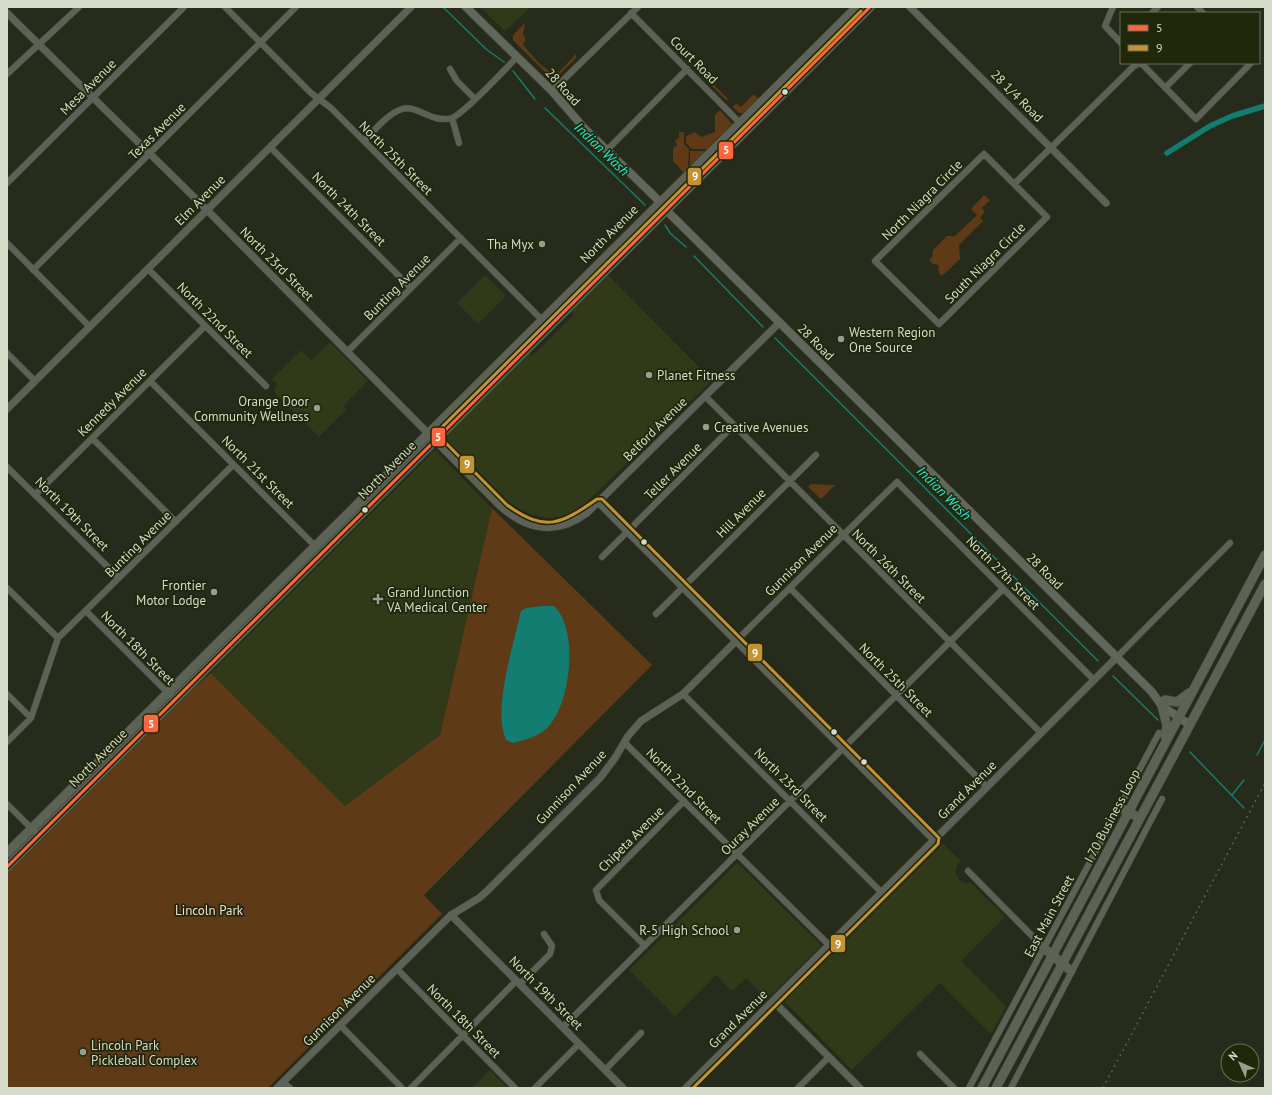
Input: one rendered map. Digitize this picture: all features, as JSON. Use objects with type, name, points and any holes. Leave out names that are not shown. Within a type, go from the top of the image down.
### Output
[{"type":"main road","name":"28 Road","points":[[466,7],[552,91],[573,116],[606,150],[657,199],[1054,596],[1152,692],[1190,725]]},
{"type":"main road","name":"North Avenue","points":[[7,853],[344,517],[574,302],[740,123],[857,7]]},
{"type":"main road","name":"North Avenue","points":[[7,867],[299,576],[542,320],[598,264],[631,232],[713,163],[870,7]]},
{"type":"main road","points":[[801,62],[810,67]]},
{"type":"main road","points":[[750,126],[752,117],[767,102],[776,88]]},
{"type":"main road","points":[[713,163],[723,146],[738,132],[740,123]]},
{"type":"main road","points":[[607,268],[609,258],[626,242],[631,232]]},
{"type":"main road","points":[[574,302],[581,288],[596,273],[598,264]]},
{"type":"main road","points":[[321,553],[324,543],[339,527],[344,517]]},
{"type":"main road","points":[[299,576],[300,569],[314,555],[315,546]]},
{"type":"main road","name":"I 70 Business Loop","points":[[982,1088],[1265,556]]},
{"type":"main road","name":"I 70 Business Loop","points":[[996,1088],[1265,584]]},
{"type":"main road","points":[[268,593],[275,600]]},
{"type":"main road","points":[[218,657],[220,647],[235,632],[244,617]]},
{"type":"main road","points":[[191,684],[196,672],[205,663],[205,656]]},
{"type":"main road","points":[[1156,762],[1167,731],[1164,703],[1179,701],[1197,682]]},
{"type":"main road","points":[[85,775],[92,782]]},
{"type":"main road","points":[[1119,807],[1140,818]]},
{"type":"main road","points":[[1044,948],[1071,972]]},
{"type":"street","points":[[7,74],[79,7]]},
{"type":"street","name":"Mesa Avenue","points":[[7,183],[184,7]]},
{"type":"street","name":"North 25th Street","points":[[225,7],[364,141],[549,326]]},
{"type":"street","name":"Texas Avenue","points":[[33,270],[296,7]]},
{"type":"street","name":"Elm Avenue","points":[[7,409],[411,7]]},
{"type":"street","points":[[552,91],[638,7]]},
{"type":"street","name":"28 1/4 Road","points":[[910,7],[1106,203]]},
{"type":"street","points":[[1110,8],[1105,26],[1120,42]]},
{"type":"street","name":"North 23rd Street","points":[[7,13],[207,210],[505,510],[519,521],[534,526]]},
{"type":"street","name":"Court Road","points":[[632,13],[740,123]]},
{"type":"street","points":[[364,141],[388,117],[401,109],[413,109],[432,118],[452,118],[475,99],[517,57]]},
{"type":"street","points":[[1014,184],[1139,64]]},
{"type":"street","points":[[1141,64],[1196,119],[1250,64]]},
{"type":"street","points":[[1165,88],[1189,64]]},
{"type":"street","points":[[450,68],[457,81],[475,99]]},
{"type":"street","points":[[606,150],[687,70]]},
{"type":"street","points":[[452,118],[459,143]]},
{"type":"street","name":"North 24th Street","points":[[270,147],[411,288]]},
{"type":"street","name":"North Niagra Circle","points":[[939,324],[875,261],[984,154],[1014,184]]},
{"type":"street","name":"South Niagra Circle","points":[[939,324],[1047,217],[1014,184]]},
{"type":"street","name":"Bunting Avenue","points":[[348,351],[461,238]]},
{"type":"street","points":[[7,244],[90,327]]},
{"type":"street","name":"North 22nd Street","points":[[148,269],[266,386]]},
{"type":"street","name":"Belford Avenue","points":[[534,526],[554,527],[570,523],[582,517],[599,503],[780,322]]},
{"type":"street","name":"Kennedy Avenue","points":[[35,495],[205,326]]},
{"type":"street","points":[[7,353],[35,381]]},
{"type":"street","name":"North 21st Street","points":[[150,381],[315,546]]},
{"type":"street","name":"North 26th Street","points":[[705,396],[1041,733]]},
{"type":"street","name":"Teller Avenue","points":[[602,557],[734,425]]},
{"type":"street","points":[[92,438],[176,522]]},
{"type":"street","name":"Hill Avenue","points":[[656,614],[816,455]]},
{"type":"street","name":"Bunting Avenue","points":[[58,638],[233,465]]},
{"type":"street","name":"North 19th Street","points":[[7,467],[119,578]]},
{"type":"street","name":"Gunnison Avenue","points":[[277,1088],[451,915],[486,892],[600,778],[633,730],[645,718],[683,694],[896,482]]},
{"type":"street","name":"North 27th Street","points":[[896,482],[1094,680]]},
{"type":"street","points":[[599,503],[934,840]]},
{"type":"street","name":"Grand Avenue","points":[[686,1088],[1230,543]]},
{"type":"street","points":[[7,588],[58,638],[31,718],[7,742]]},
{"type":"street","name":"North 25th Street","points":[[790,588],[987,787]]},
{"type":"street","name":"Ouray Avenue","points":[[563,1027],[1003,589]]},
{"type":"street","name":"North 18th Street","points":[[86,611],[175,700]]},
{"type":"street","points":[[7,694],[31,718]]},
{"type":"street","name":"North 23rd Street","points":[[683,694],[882,893]]},
{"type":"street","name":"East Main Street","points":[[969,1088],[1159,732]]},
{"type":"street","name":"North 22nd Street","points":[[625,743],[829,945]]},
{"type":"street","points":[[1011,1088],[1162,799]]},
{"type":"street","name":"Chipeta Avenue","points":[[645,946],[599,900],[596,894],[598,887],[684,801]]},
{"type":"street","points":[[7,804],[38,836]]},
{"type":"street","points":[[968,871],[1044,948]]},
{"type":"street","name":"North 19th Street","points":[[451,915],[623,1088]]},
{"type":"street","points":[[411,1088],[463,1036],[550,954],[552,946],[544,934]]},
{"type":"street","name":"North 18th Street","points":[[397,969],[515,1088]]},
{"type":"street","points":[[773,1001],[860,1088]]},
{"type":"street","points":[[340,1025],[402,1088]]},
{"type":"street","points":[[605,1070],[641,1034]]},
{"type":"street","points":[[535,1088],[579,1044]]},
{"type":"street","points":[[920,1054],[954,1088]]},
{"type":"street","points":[[798,1088],[829,1057]]},
{"type":"street","points":[[283,1082],[290,1088]]},
{"type":"shaded area","points":[[480,7],[529,7],[530,8],[505,31]]},
{"type":"shaded area","points":[[485,275],[506,296],[478,324],[457,303]]},
{"type":"shaded area","points":[[608,275],[712,380],[580,509],[561,517],[546,518],[529,514],[510,503],[446,439],[448,438],[446,436],[530,353],[532,356],[574,315],[571,312]]},
{"type":"shaded area","points":[[330,342],[368,381],[343,406],[346,410],[319,437],[274,392],[277,383],[272,379],[301,350],[311,360]]},
{"type":"shaded area","name":"Grand Junction VA Medical Center","points":[[435,450],[492,508],[440,735],[345,806],[211,673]]},
{"type":"shaded area","points":[[942,843],[961,861],[956,868],[956,873],[959,880],[966,883],[971,883],[1005,917],[961,961],[1006,1006],[991,1034],[940,983],[852,1070],[784,1001]]},
{"type":"shaded area","name":"R-5 High School","points":[[737,863],[820,944],[820,947],[767,999],[746,978],[732,991],[716,975],[675,1016],[629,970]]},
{"type":"shaded area","points":[[490,1070],[508,1088],[472,1088]]},
{"type":"green space","points":[[524,24],[523,34],[526,40],[523,43],[524,46],[539,63],[553,74],[558,73],[576,54],[576,58],[556,78],[551,78],[513,40],[513,35]]},
{"type":"green space","points":[[706,72],[710,74],[709,80],[728,99],[727,101],[707,81],[704,75]]},
{"type":"green space","points":[[754,94],[758,99],[743,113],[739,113],[733,107],[736,103],[741,107]]},
{"type":"green space","points":[[720,110],[732,124],[707,149],[692,149],[686,143],[686,136],[695,132],[701,137],[715,132],[715,115]]},
{"type":"green space","points":[[679,132],[684,132],[684,144],[689,149],[688,167],[684,173],[673,161],[673,149],[677,145],[675,141],[679,137]]},
{"type":"green space","points":[[690,151],[706,151],[690,166]]},
{"type":"green space","points":[[984,195],[990,200],[982,208],[985,211],[980,218],[983,221],[959,245],[960,259],[942,276],[939,273],[938,265],[933,264],[929,260],[932,257],[933,250],[947,236],[955,236],[977,215],[971,209]]},
{"type":"green space","points":[[811,484],[835,485],[821,499],[808,487]]},
{"type":"green space","name":"Lincoln Park","points":[[492,508],[652,665],[424,895],[442,914],[268,1088],[7,1088],[7,874],[189,692],[211,673],[345,806],[440,735]]},
{"type":"water","points":[[554,606],[562,617],[567,631],[569,666],[567,684],[556,716],[548,727],[528,739],[513,743],[506,740],[502,727],[501,712],[509,658],[521,611],[526,608]]},
{"type":"waterway","name":"Indian Wash","points":[[443,7],[486,49],[504,62]]},
{"type":"waterway","name":"Indian Wash","points":[[513,71],[535,99]]},
{"type":"waterway","points":[[1167,153],[1210,126],[1232,116],[1265,106]]},
{"type":"waterway","name":"Indian Wash","points":[[545,108],[645,205]]},
{"type":"waterway","name":"Indian Wash","points":[[665,225],[670,233],[686,247]]},
{"type":"waterway","name":"Indian Wash","points":[[694,256],[763,327]]},
{"type":"waterway","name":"Indian Wash","points":[[775,338],[1098,661]]},
{"type":"waterway","name":"Indian Wash","points":[[1113,676],[1158,720]]},
{"type":"waterway","points":[[1257,755],[1265,740]]},
{"type":"waterway","name":"Indian Wash","points":[[1190,752],[1244,808]]},
{"type":"waterway","points":[[1232,795],[1244,780]]},
{"type":"railway","points":[[1103,1088],[1265,783]]},
{"type":"transit line","name":"5","points":[[7,867],[870,7]]},
{"type":"transit line","name":"9","points":[[693,1088],[938,844],[939,838],[602,499],[597,499],[573,514],[553,522],[543,522],[532,519],[507,505],[436,433],[861,11]]},
{"type":"place","name":"Tha Myx","points":[[542,244]]},
{"type":"place","name":"Western Region One Source","points":[[841,339]]},
{"type":"place","name":"Planet Fitness","points":[[649,375]]},
{"type":"place","name":"Orange Door Community Wellness","points":[[317,408]]},
{"type":"place","name":"Creative Avenues","points":[[706,427]]},
{"type":"place","name":"Frontier Motor Lodge","points":[[214,592]]},
{"type":"place","name":"Grand Junction VA Medical Center","points":[[378,599]]},
{"type":"place","name":"R-5 High School","points":[[737,930]]},
{"type":"place","name":"Lincoln Park Pickleball Complex","points":[[83,1052]]}]
